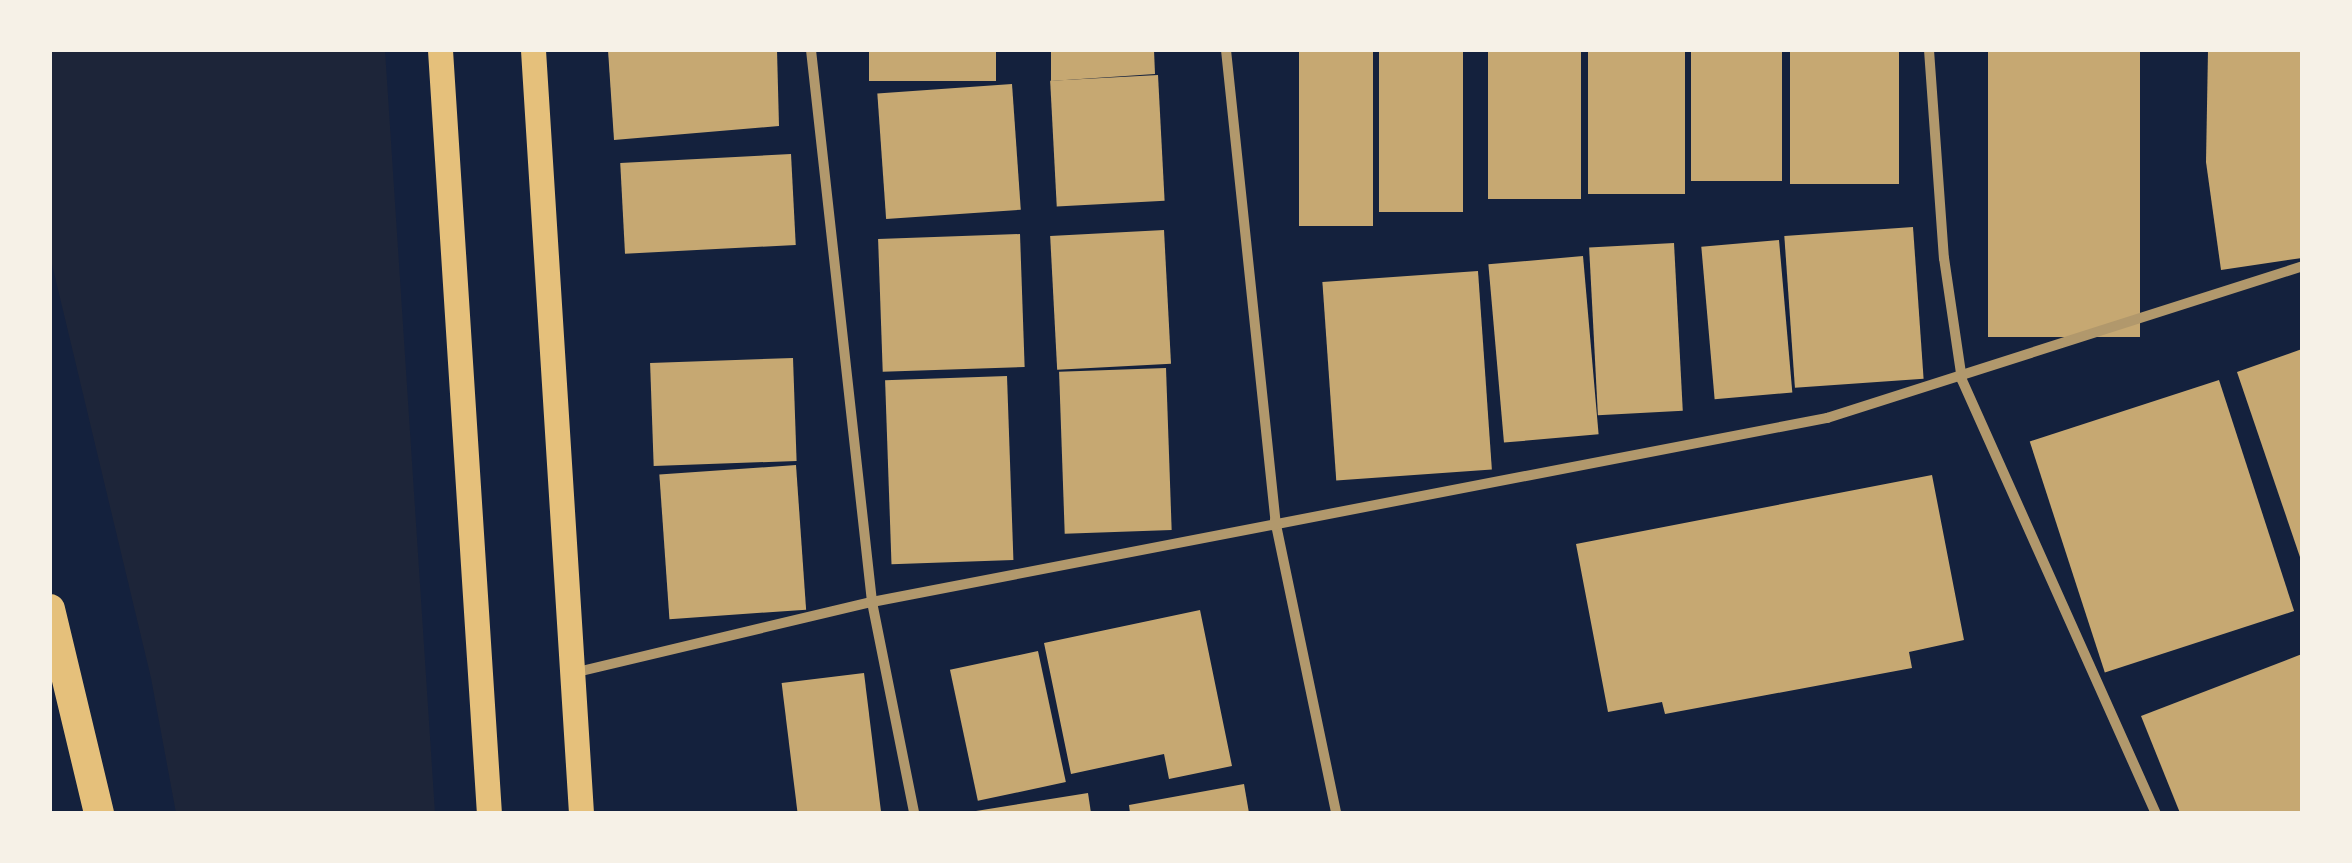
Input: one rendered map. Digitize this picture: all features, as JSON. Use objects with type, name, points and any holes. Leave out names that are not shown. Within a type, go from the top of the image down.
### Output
[{"type":"highway","points":[[50,609],[100,813]]},
{"type":"main road","points":[[440,50],[489,813]]},
{"type":"main road","points":[[533,50],[582,813]]},
{"type":"street","points":[[811,50],[872,602],[914,813]]},
{"type":"street","points":[[1226,50],[1275,520],[1336,813]]},
{"type":"street","points":[[1928,50],[1944,258],[1962,380],[2156,813]]},
{"type":"street","points":[[573,673],[872,602],[1275,520],[1826,418],[1962,380],[2302,266]]},
{"type":"shaded area","points":[[50,50],[385,50],[435,813],[176,813],[151,678],[50,256]]},
{"type":"building","points":[[608,50],[777,50],[779,126],[614,140]]},
{"type":"building","points":[[869,50],[996,50],[996,81],[869,81]]},
{"type":"building","points":[[1051,50],[1154,50],[1155,74],[1051,81]]},
{"type":"building","points":[[1299,50],[1373,50],[1373,226],[1299,226]]},
{"type":"building","points":[[1379,50],[1463,50],[1463,212],[1379,212]]},
{"type":"building","points":[[1488,50],[1581,50],[1581,199],[1488,199]]},
{"type":"building","points":[[1588,50],[1685,50],[1685,194],[1588,194]]},
{"type":"building","points":[[1691,50],[1782,50],[1782,181],[1691,181]]},
{"type":"building","points":[[1790,50],[1899,50],[1899,184],[1790,184]]},
{"type":"building","points":[[1988,50],[2140,50],[2140,337],[1988,337]]},
{"type":"building","points":[[2208,50],[2302,50],[2302,258],[2221,270],[2206,162]]},
{"type":"building","points":[[1158,75],[1165,201],[1057,206],[1050,81]]},
{"type":"building","points":[[1012,84],[1021,210],[886,219],[877,93]]},
{"type":"building","points":[[791,154],[796,245],[625,254],[620,163]]},
{"type":"building","points":[[1913,227],[1924,379],[1795,388],[1784,236]]},
{"type":"building","points":[[1164,230],[1171,364],[1057,370],[1050,236]]},
{"type":"building","points":[[1020,234],[1025,367],[883,372],[878,239]]},
{"type":"building","points":[[1779,240],[1792,392],[1715,399],[1701,247]]},
{"type":"building","points":[[1674,243],[1683,411],[1598,415],[1589,247]]},
{"type":"building","points":[[1583,256],[1599,434],[1504,443],[1488,264]]},
{"type":"building","points":[[1478,271],[1492,470],[1336,480],[1322,282]]},
{"type":"building","points":[[2302,349],[2302,560],[2301,560],[2237,372]]},
{"type":"building","points":[[793,358],[797,461],[654,466],[650,363]]},
{"type":"building","points":[[1166,368],[1172,530],[1065,534],[1059,372]]},
{"type":"building","points":[[1007,376],[1013,560],[891,564],[885,380]]},
{"type":"building","points":[[2219,380],[2294,611],[2105,673],[2030,441]]},
{"type":"building","points":[[796,465],[806,610],[669,619],[659,475]]},
{"type":"building","points":[[1932,475],[1964,640],[1909,652],[1912,668],[1665,714],[1662,702],[1608,712],[1576,544]]},
{"type":"building","points":[[1200,610],[1232,766],[1169,779],[1164,754],[1071,774],[1044,643]]},
{"type":"building","points":[[1038,651],[1066,782],[978,801],[950,670]]},
{"type":"building","points":[[2302,654],[2302,813],[2180,813],[2141,716]]},
{"type":"building","points":[[864,673],[881,813],[798,813],[782,683]]},
{"type":"building","points":[[1244,784],[1249,813],[1130,813],[1129,805]]},
{"type":"building","points":[[1088,793],[1091,813],[976,813],[976,811]]}]
